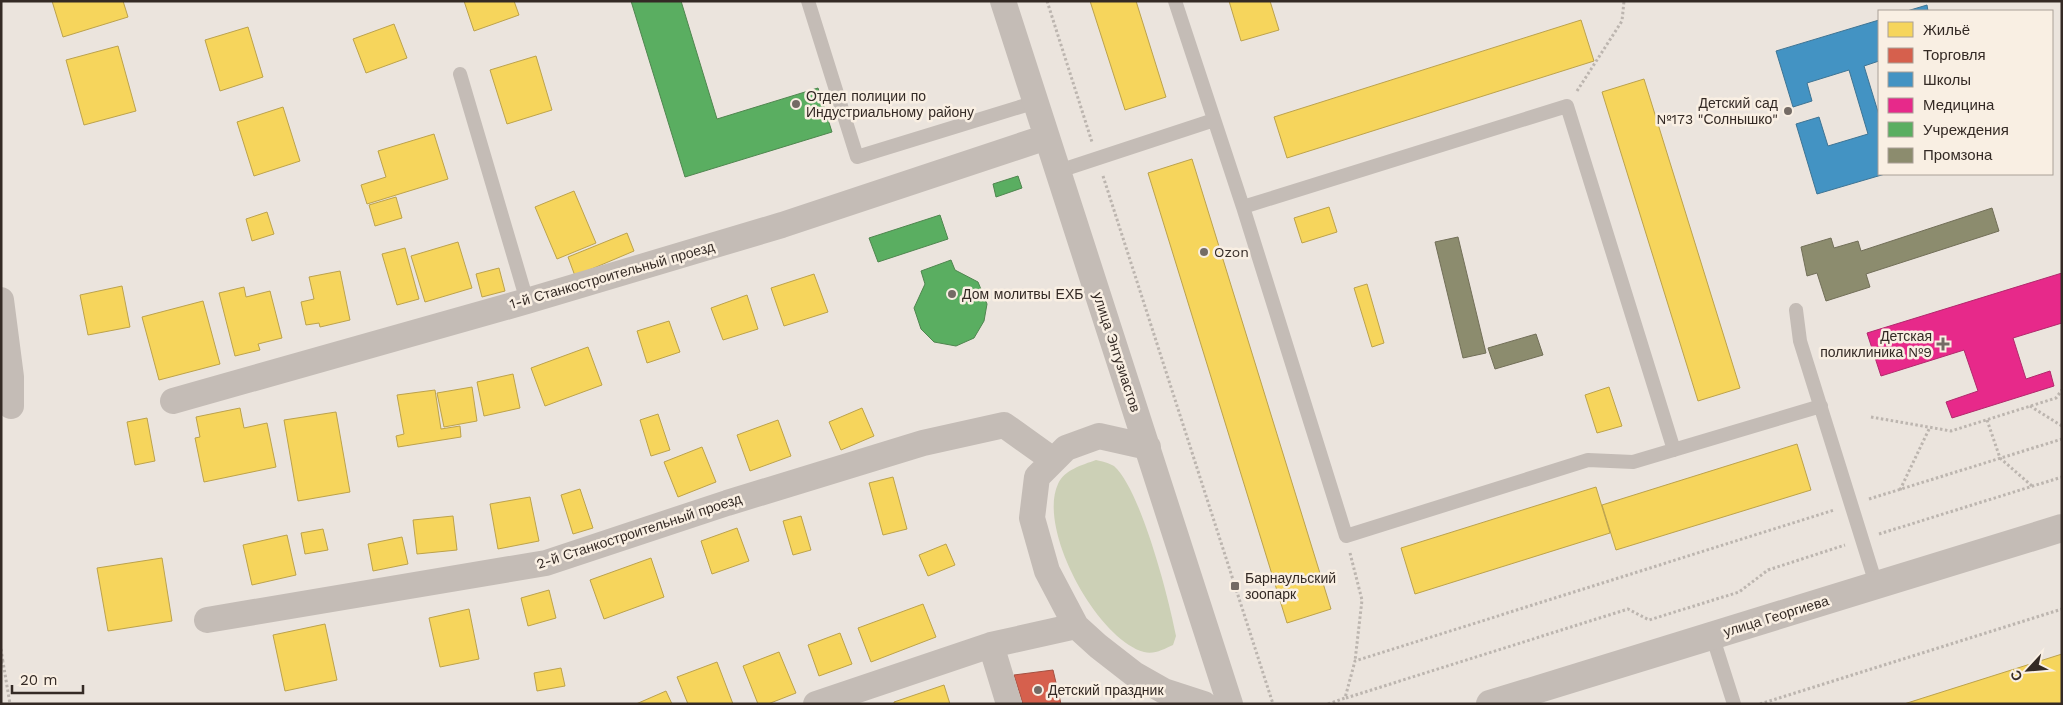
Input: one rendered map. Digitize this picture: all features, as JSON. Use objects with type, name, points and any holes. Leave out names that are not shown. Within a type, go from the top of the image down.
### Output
[{"type":"street","name":"улица Энтузиастов","points":[[1002,1],[1230,704]]},
{"type":"street","name":"1-й Станкостроительный проезд","points":[[173,401],[527,301],[782,225],[1047,136]]},
{"type":"street","points":[[1,300],[12,377],[6,407]]},
{"type":"street","name":"2-й Станкостроительный проезд","points":[[207,620],[546,563],[727,503],[923,443],[1004,425],[1053,460]]},
{"type":"street","points":[[1148,447],[1099,436],[1066,448],[1037,477],[1032,518],[1048,571],[1076,626],[1134,674],[1164,691],[1204,704]]},
{"type":"street","name":"улица Георгиева","points":[[1490,704],[2062,528]]},
{"type":"street","points":[[816,704],[991,645],[1076,626]]},
{"type":"street","points":[[991,645],[1009,704]]},
{"type":"lane","points":[[808,1],[857,157],[1036,102]]},
{"type":"lane","points":[[1175,1],[1243,208],[1346,536],[1588,460],[1633,462],[1820,406]]},
{"type":"lane","points":[[460,74],[527,301]]},
{"type":"lane","points":[[1243,208],[1567,106],[1674,450]]},
{"type":"lane","points":[[1058,170],[1214,120]]},
{"type":"lane","points":[[1796,310],[1800,341],[1876,584]]},
{"type":"lane","points":[[1712,635],[1734,704]]},
{"type":"path","points":[[1047,1],[1273,704]]},
{"type":"path","points":[[1567,106],[1622,21],[1624,1]]},
{"type":"path","points":[[1870,417],[1951,431],[2056,398],[2062,390]]},
{"type":"path","points":[[2030,406],[2062,426]]},
{"type":"path","points":[[1988,420],[2000,458],[2032,486]]},
{"type":"path","points":[[1900,490],[1930,427]]},
{"type":"path","points":[[1355,661],[1851,504],[2062,440]]},
{"type":"path","points":[[1328,704],[1628,609],[1649,620],[1685,609],[1739,592],[1768,570],[2062,477]]},
{"type":"path","points":[[1345,698],[1355,661],[1362,600],[1346,536]]},
{"type":"path","points":[[1760,704],[2062,609]]},
{"type":"path","points":[[1,649],[10,704]]},
{"type":"green space","points":[[1096,460],[1114,466],[1134,497],[1144,521],[1167,597],[1176,636],[1173,645],[1159,651],[1144,652],[1126,643],[1108,627],[1091,605],[1076,580],[1064,554],[1056,527],[1054,504],[1058,484],[1064,475],[1079,466]]},
{"type":"building: Жильё","points":[[52,1],[123,1],[128,17],[63,37]]},
{"type":"building: Жильё","points":[[464,1],[514,1],[519,15],[474,31]]},
{"type":"building: Жильё","points":[[1090,1],[1136,1],[1166,97],[1125,110]]},
{"type":"building: Жильё","points":[[1229,1],[1270,1],[1279,30],[1241,41]]},
{"type":"building: Жильё","points":[[1581,20],[1594,61],[1287,158],[1274,117]]},
{"type":"building: Жильё","points":[[394,24],[407,58],[366,73],[353,39]]},
{"type":"building: Жильё","points":[[248,27],[263,77],[220,91],[205,40]]},
{"type":"building: Жильё","points":[[118,46],[136,111],[84,125],[66,60]]},
{"type":"building: Жильё","points":[[536,56],[552,110],[507,124],[490,70]]},
{"type":"building: Жильё","points":[[1644,79],[1740,388],[1698,401],[1602,92]]},
{"type":"building: Жильё","points":[[283,107],[300,161],[254,176],[237,122]]},
{"type":"building: Жильё","points":[[434,134],[448,179],[367,204],[361,185],[386,177],[378,151]]},
{"type":"building: Жильё","points":[[1192,159],[1331,609],[1287,623],[1148,173]]},
{"type":"building: Жильё","points":[[574,191],[596,243],[557,259],[535,207]]},
{"type":"building: Жильё","points":[[396,197],[402,218],[375,226],[369,205]]},
{"type":"building: Жильё","points":[[1329,207],[1337,232],[1302,243],[1294,218]]},
{"type":"building: Жильё","points":[[267,212],[274,234],[252,241],[246,219]]},
{"type":"building: Жильё","points":[[627,233],[634,251],[575,276],[568,257]]},
{"type":"building: Жильё","points":[[458,242],[472,288],[425,302],[411,256]]},
{"type":"building: Жильё","points":[[405,248],[419,299],[397,305],[382,254]]},
{"type":"building: Жильё","points":[[499,268],[505,291],[482,297],[476,274]]},
{"type":"building: Жильё","points":[[340,271],[350,320],[320,327],[319,323],[306,325],[301,302],[314,299],[309,277]]},
{"type":"building: Жильё","points":[[814,274],[828,312],[784,326],[771,288]]},
{"type":"building: Жильё","points":[[1367,284],[1384,343],[1372,347],[1354,288]]},
{"type":"building: Жильё","points":[[122,286],[130,327],[88,335],[80,295]]},
{"type":"building: Жильё","points":[[244,287],[246,297],[270,291],[282,338],[258,344],[260,350],[235,356],[219,293]]},
{"type":"building: Жильё","points":[[747,295],[758,329],[723,340],[711,308]]},
{"type":"building: Жильё","points":[[203,301],[220,364],[159,380],[142,317]]},
{"type":"building: Жильё","points":[[669,321],[680,352],[647,363],[637,331]]},
{"type":"building: Жильё","points":[[588,347],[602,385],[545,406],[531,368]]},
{"type":"building: Жильё","points":[[513,374],[520,408],[484,416],[477,382]]},
{"type":"building: Жильё","points":[[472,387],[477,421],[444,427],[437,393]]},
{"type":"building: Жильё","points":[[1609,387],[1622,426],[1597,433],[1585,395]]},
{"type":"building: Жильё","points":[[435,390],[441,429],[460,426],[461,437],[398,447],[396,436],[404,434],[397,395]]},
{"type":"building: Жильё","points":[[240,408],[244,428],[267,423],[276,467],[204,482],[195,438],[200,437],[196,417]]},
{"type":"building: Жильё","points":[[862,408],[874,436],[841,450],[829,422]]},
{"type":"building: Жильё","points":[[336,412],[350,492],[298,501],[284,420]]},
{"type":"building: Жильё","points":[[658,414],[670,450],[651,456],[640,420]]},
{"type":"building: Жильё","points":[[147,418],[155,461],[135,465],[127,422]]},
{"type":"building: Жильё","points":[[778,420],[791,456],[750,471],[737,435]]},
{"type":"building: Жильё","points":[[1797,444],[1811,490],[1616,550],[1602,505]]},
{"type":"building: Жильё","points":[[702,447],[716,482],[678,497],[664,462]]},
{"type":"building: Жильё","points":[[893,477],[907,529],[883,535],[869,483]]},
{"type":"building: Жильё","points":[[1596,487],[1610,533],[1415,594],[1401,548]]},
{"type":"building: Жильё","points":[[580,489],[593,528],[573,534],[561,495]]},
{"type":"building: Жильё","points":[[530,497],[539,541],[498,549],[490,504]]},
{"type":"building: Жильё","points":[[453,516],[457,550],[417,554],[413,520]]},
{"type":"building: Жильё","points":[[801,516],[811,550],[793,555],[783,521]]},
{"type":"building: Жильё","points":[[737,528],[749,561],[712,574],[701,541]]},
{"type":"building: Жильё","points":[[323,529],[328,550],[305,554],[301,533]]},
{"type":"building: Жильё","points":[[287,535],[296,575],[252,585],[243,545]]},
{"type":"building: Жильё","points":[[402,537],[408,564],[373,571],[368,544]]},
{"type":"building: Жильё","points":[[946,544],[955,565],[928,576],[919,555]]},
{"type":"building: Жильё","points":[[162,558],[172,621],[108,631],[97,568]]},
{"type":"building: Жильё","points":[[651,558],[664,597],[604,619],[590,580]]},
{"type":"building: Жильё","points":[[549,590],[556,618],[528,626],[521,598]]},
{"type":"building: Жильё","points":[[923,604],[936,637],[871,662],[858,628]]},
{"type":"building: Жильё","points":[[469,609],[479,659],[440,667],[429,618]]},
{"type":"building: Жильё","points":[[325,624],[337,680],[285,691],[273,635]]},
{"type":"building: Жильё","points":[[840,633],[852,664],[819,676],[808,645]]},
{"type":"building: Жильё","points":[[779,652],[796,693],[768,704],[758,704],[743,666]]},
{"type":"building: Жильё","points":[[2062,654],[2062,703],[1904,704]]},
{"type":"building: Жильё","points":[[717,662],[733,704],[688,704],[677,677]]},
{"type":"building: Жильё","points":[[561,668],[565,686],[537,691],[534,673]]},
{"type":"building: Жильё","points":[[944,685],[950,704],[894,704],[894,702]]},
{"type":"building: Жильё","points":[[666,691],[672,704],[636,704]]},
{"type":"building: Торговля","name":"Детский праздник","points":[[1053,670],[1061,704],[1023,704],[1014,675]]},
{"type":"building: Школы","points":[[1927,5],[1928,10],[1910,10]]},
{"type":"building: Школы","points":[[1878,20],[1878,61],[1864,66],[1878,112],[1878,175],[1882,175],[1817,194],[1796,124],[1819,117],[1828,146],[1868,134],[1849,70],[1807,83],[1812,101],[1793,107],[1776,51]]},
{"type":"building: Медицина","name":"Детская поликлиника №9","points":[[2062,273],[2062,323],[2013,338],[2026,379],[2050,371],[2054,386],[1952,418],[1946,402],[1978,391],[1964,350],[1881,376],[1867,333]]},
{"type":"building: Учреждения","name":"Отдел полиции по Индустриальному району","points":[[631,1],[681,1],[717,119],[818,88],[832,132],[685,177]]},
{"type":"building: Учреждения","points":[[1018,176],[1022,188],[996,197],[993,184]]},
{"type":"building: Учреждения","points":[[940,215],[948,239],[878,262],[869,238]]},
{"type":"building: Учреждения","name":"Дом молитвы ЕХБ","points":[[951,260],[955,270],[978,282],[987,304],[984,321],[974,338],[956,346],[934,342],[921,329],[914,308],[925,284],[921,271]]},
{"type":"building: Промзона","points":[[1992,208],[1999,231],[1866,274],[1870,287],[1826,301],[1817,273],[1807,276],[1801,247],[1831,238],[1834,248],[1858,241],[1861,251]]},
{"type":"building: Промзона","points":[[1458,237],[1486,353],[1463,358],[1435,242]]},
{"type":"building: Промзона","points":[[1536,334],[1543,355],[1495,369],[1488,348]]},
{"type":"place","name":"Отдел полиции по Индустриальному району","points":[[796,104]]},
{"type":"place","name":"Детский сад №173 \"Солнышко\"","points":[[1788,111]]},
{"type":"place","name":"Ozon","points":[[1204,252]]},
{"type":"place","name":"Дом молитвы ЕХБ","points":[[952,294]]},
{"type":"place","name":"Детская поликлиника №9","points":[[1943,344]]},
{"type":"place","name":"Барнаульский зоопарк","points":[[1235,586]]},
{"type":"place","name":"Детский праздник","points":[[1038,690]]}]
